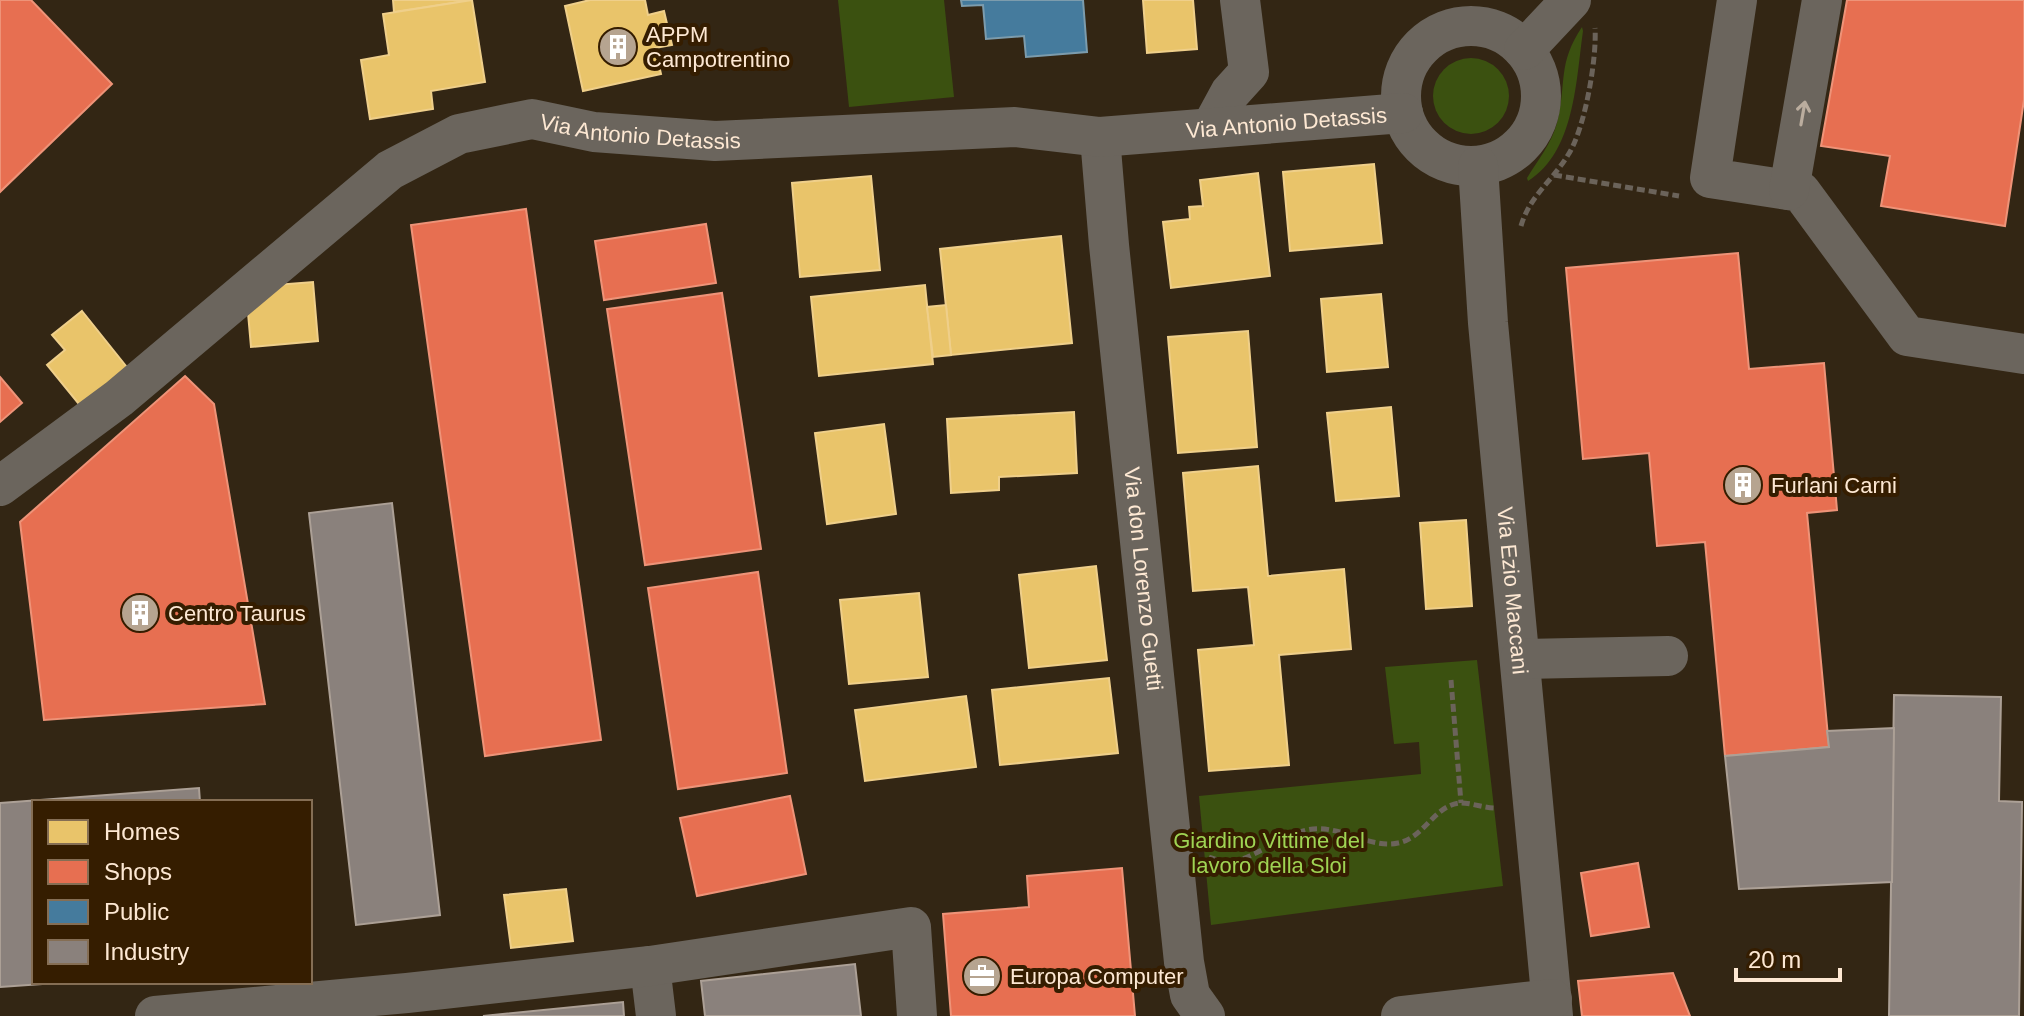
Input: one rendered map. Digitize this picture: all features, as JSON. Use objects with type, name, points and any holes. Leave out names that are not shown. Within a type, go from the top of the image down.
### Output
[{"type":"street","points":[[1211,128],[1230,93],[1249,72],[1240,0]]},
{"type":"street","points":[[1737,0],[1710,178],[1801,192],[1907,336],[2024,354]]},
{"type":"street","points":[[1789,190],[1822,0]]},
{"type":"street","points":[[1524,50],[1583,12]]},
{"type":"street","points":[[1455,14],[1493,29],[1515,41],[1524,50],[1541,86],[1540,112],[1529,136],[1510,155],[1478,166],[1448,162],[1426,150],[1410,130],[1403,113],[1403,80],[1413,56],[1455,14]]},
{"type":"street","name":"Via Antonio Detassis","points":[[0,486],[119,398],[390,170],[459,134],[532,119],[594,132],[715,141],[757,126],[1015,127],[1100,137],[1403,113]]},
{"type":"street","name":"Via don Lorenzo Guetti","points":[[1100,137],[1184,962],[1190,995],[1205,1016]]},
{"type":"street","name":"Via Ezio Maccani","points":[[1478,166],[1488,323],[1553,1008]]},
{"type":"street","points":[[1520,659],[1668,656]]},
{"type":"street","points":[[155,1016],[408,1005],[911,927],[917,1016]]},
{"type":"street","points":[[650,966],[656,1016]]},
{"type":"street","points":[[1401,1016],[1553,1008]]},
{"type":"path","points":[[1517,240],[1524,213],[1571,151],[1583,120],[1596,42],[1583,12]]},
{"type":"path","points":[[1451,680],[1461,803]]},
{"type":"path","points":[[1201,853],[1218,861],[1234,862],[1312,829],[1384,843],[1401,843],[1421,832],[1443,810],[1461,803],[1481,808],[1501,807]]},
{"type":"green space","points":[[838,0],[944,0],[954,97],[849,107]]},
{"type":"green space","points":[[1582,27],[1575,92],[1564,134],[1544,168],[1528,181],[1554,131],[1566,63]]},
{"type":"green space","points":[[1471,58],[1486,61],[1498,69],[1506,81],[1509,96],[1506,111],[1498,123],[1486,131],[1471,134],[1456,131],[1444,123],[1436,111],[1433,96],[1436,81],[1444,69],[1456,61]]},
{"type":"green space","name":"Giardino Vittime del lavoro della Sloi","points":[[1477,660],[1503,886],[1211,925],[1199,796],[1421,774],[1419,742],[1394,744],[1385,667]]},
{"type":"building: Homes","points":[[393,0],[472,0],[394,12]]},
{"type":"building: Homes","points":[[472,0],[485,82],[431,91],[433,109],[370,119],[361,60],[389,55],[383,14]]},
{"type":"building: Homes","name":"APPM Campotrentino","points":[[590,0],[645,0],[648,15],[664,11],[672,45],[655,48],[661,74],[583,91],[565,6]]},
{"type":"building: Homes","points":[[1143,0],[1193,0],[1197,49],[1147,53]]},
{"type":"building: Homes","points":[[1374,164],[1382,243],[1290,251],[1283,172]]},
{"type":"building: Homes","points":[[1258,173],[1270,276],[1171,288],[1163,222],[1190,219],[1189,207],[1203,206],[1200,180]]},
{"type":"building: Homes","points":[[871,176],[880,270],[800,277],[792,183]]},
{"type":"building: Homes","points":[[1061,236],[1072,343],[951,355],[940,249]]},
{"type":"building: Homes","points":[[313,282],[318,341],[251,347],[248,313],[263,286]]},
{"type":"building: Homes","points":[[925,285],[933,364],[819,376],[811,297]]},
{"type":"building: Homes","points":[[1381,294],[1388,367],[1327,372],[1321,299]]},
{"type":"building: Homes","points":[[946,305],[951,355],[933,357],[927,307]]},
{"type":"building: Homes","points":[[82,311],[130,371],[83,409],[47,365],[65,350],[52,335]]},
{"type":"building: Homes","points":[[1248,331],[1257,447],[1178,453],[1168,337]]},
{"type":"building: Homes","points":[[1391,407],[1399,496],[1336,501],[1327,413]]},
{"type":"building: Homes","points":[[1074,412],[1077,473],[999,477],[999,490],[951,493],[947,419]]},
{"type":"building: Homes","points":[[884,424],[896,514],[827,524],[815,433]]},
{"type":"building: Homes","points":[[1258,466],[1268,576],[1344,569],[1351,649],[1279,655],[1289,765],[1209,771],[1198,650],[1254,645],[1248,587],[1193,591],[1183,473]]},
{"type":"building: Homes","points":[[1466,520],[1472,606],[1426,609],[1420,523]]},
{"type":"building: Homes","points":[[1096,566],[1107,660],[1029,668],[1019,575]]},
{"type":"building: Homes","points":[[919,593],[928,677],[849,684],[840,600]]},
{"type":"building: Homes","points":[[1109,678],[1118,753],[1000,765],[992,690]]},
{"type":"building: Homes","points":[[966,696],[976,767],[865,781],[855,710]]},
{"type":"building: Homes","points":[[566,889],[573,941],[511,948],[504,895]]},
{"type":"building: Shops","points":[[0,0],[31,0],[112,84],[0,192]]},
{"type":"building: Shops","points":[[1847,0],[2024,0],[2024,100],[2005,226],[1881,206],[1890,156],[1821,146]]},
{"type":"building: Shops","points":[[526,209],[601,740],[485,756],[411,225]]},
{"type":"building: Shops","points":[[706,224],[716,283],[604,300],[595,241]]},
{"type":"building: Shops","name":"Furlani Carni","points":[[1738,253],[1749,369],[1824,363],[1837,510],[1807,513],[1829,747],[1725,756],[1705,542],[1657,546],[1649,453],[1583,459],[1566,268]]},
{"type":"building: Shops","points":[[722,293],[761,549],[645,565],[607,309]]},
{"type":"building: Shops","name":"Centro Taurus","points":[[185,376],[214,404],[265,704],[44,720],[20,522]]},
{"type":"building: Shops","points":[[0,377],[22,403],[0,422]]},
{"type":"building: Shops","points":[[758,572],[787,773],[678,789],[648,588]]},
{"type":"building: Shops","points":[[790,796],[806,874],[697,896],[680,818]]},
{"type":"building: Shops","points":[[1638,863],[1649,927],[1591,936],[1581,873]]},
{"type":"building: Shops","points":[[1122,868],[1135,1016],[951,1016],[943,914],[1029,907],[1027,876]]},
{"type":"building: Shops","points":[[1673,973],[1690,1016],[1582,1016],[1578,981]]},
{"type":"building: Public","points":[[961,0],[1083,0],[1087,52],[1026,57],[1024,36],[986,39],[983,5],[962,6]]},
{"type":"building: Industry","points":[[392,503],[440,915],[356,925],[309,513]]},
{"type":"building: Industry","points":[[1894,695],[2001,697],[1999,801],[2022,802],[2019,1016],[1889,1016]]},
{"type":"building: Industry","points":[[1894,728],[1892,882],[1739,889],[1725,756],[1829,747],[1827,731]]},
{"type":"building: Industry","points":[[199,788],[200,800],[40,800]]},
{"type":"building: Industry","points":[[32,801],[32,984],[43,984],[0,987],[0,803]]},
{"type":"building: Industry","points":[[855,964],[861,1016],[705,1016],[701,981]]},
{"type":"building: Industry","points":[[623,1002],[624,1016],[483,1016]]},
{"type":"place","name":"APPM Campotrentino","points":[[618,47]]},
{"type":"place","name":"Furlani Carni","points":[[1743,485]]},
{"type":"place","name":"Centro Taurus","points":[[140,613]]},
{"type":"place","name":"Europa Computer","points":[[982,976]]}]
